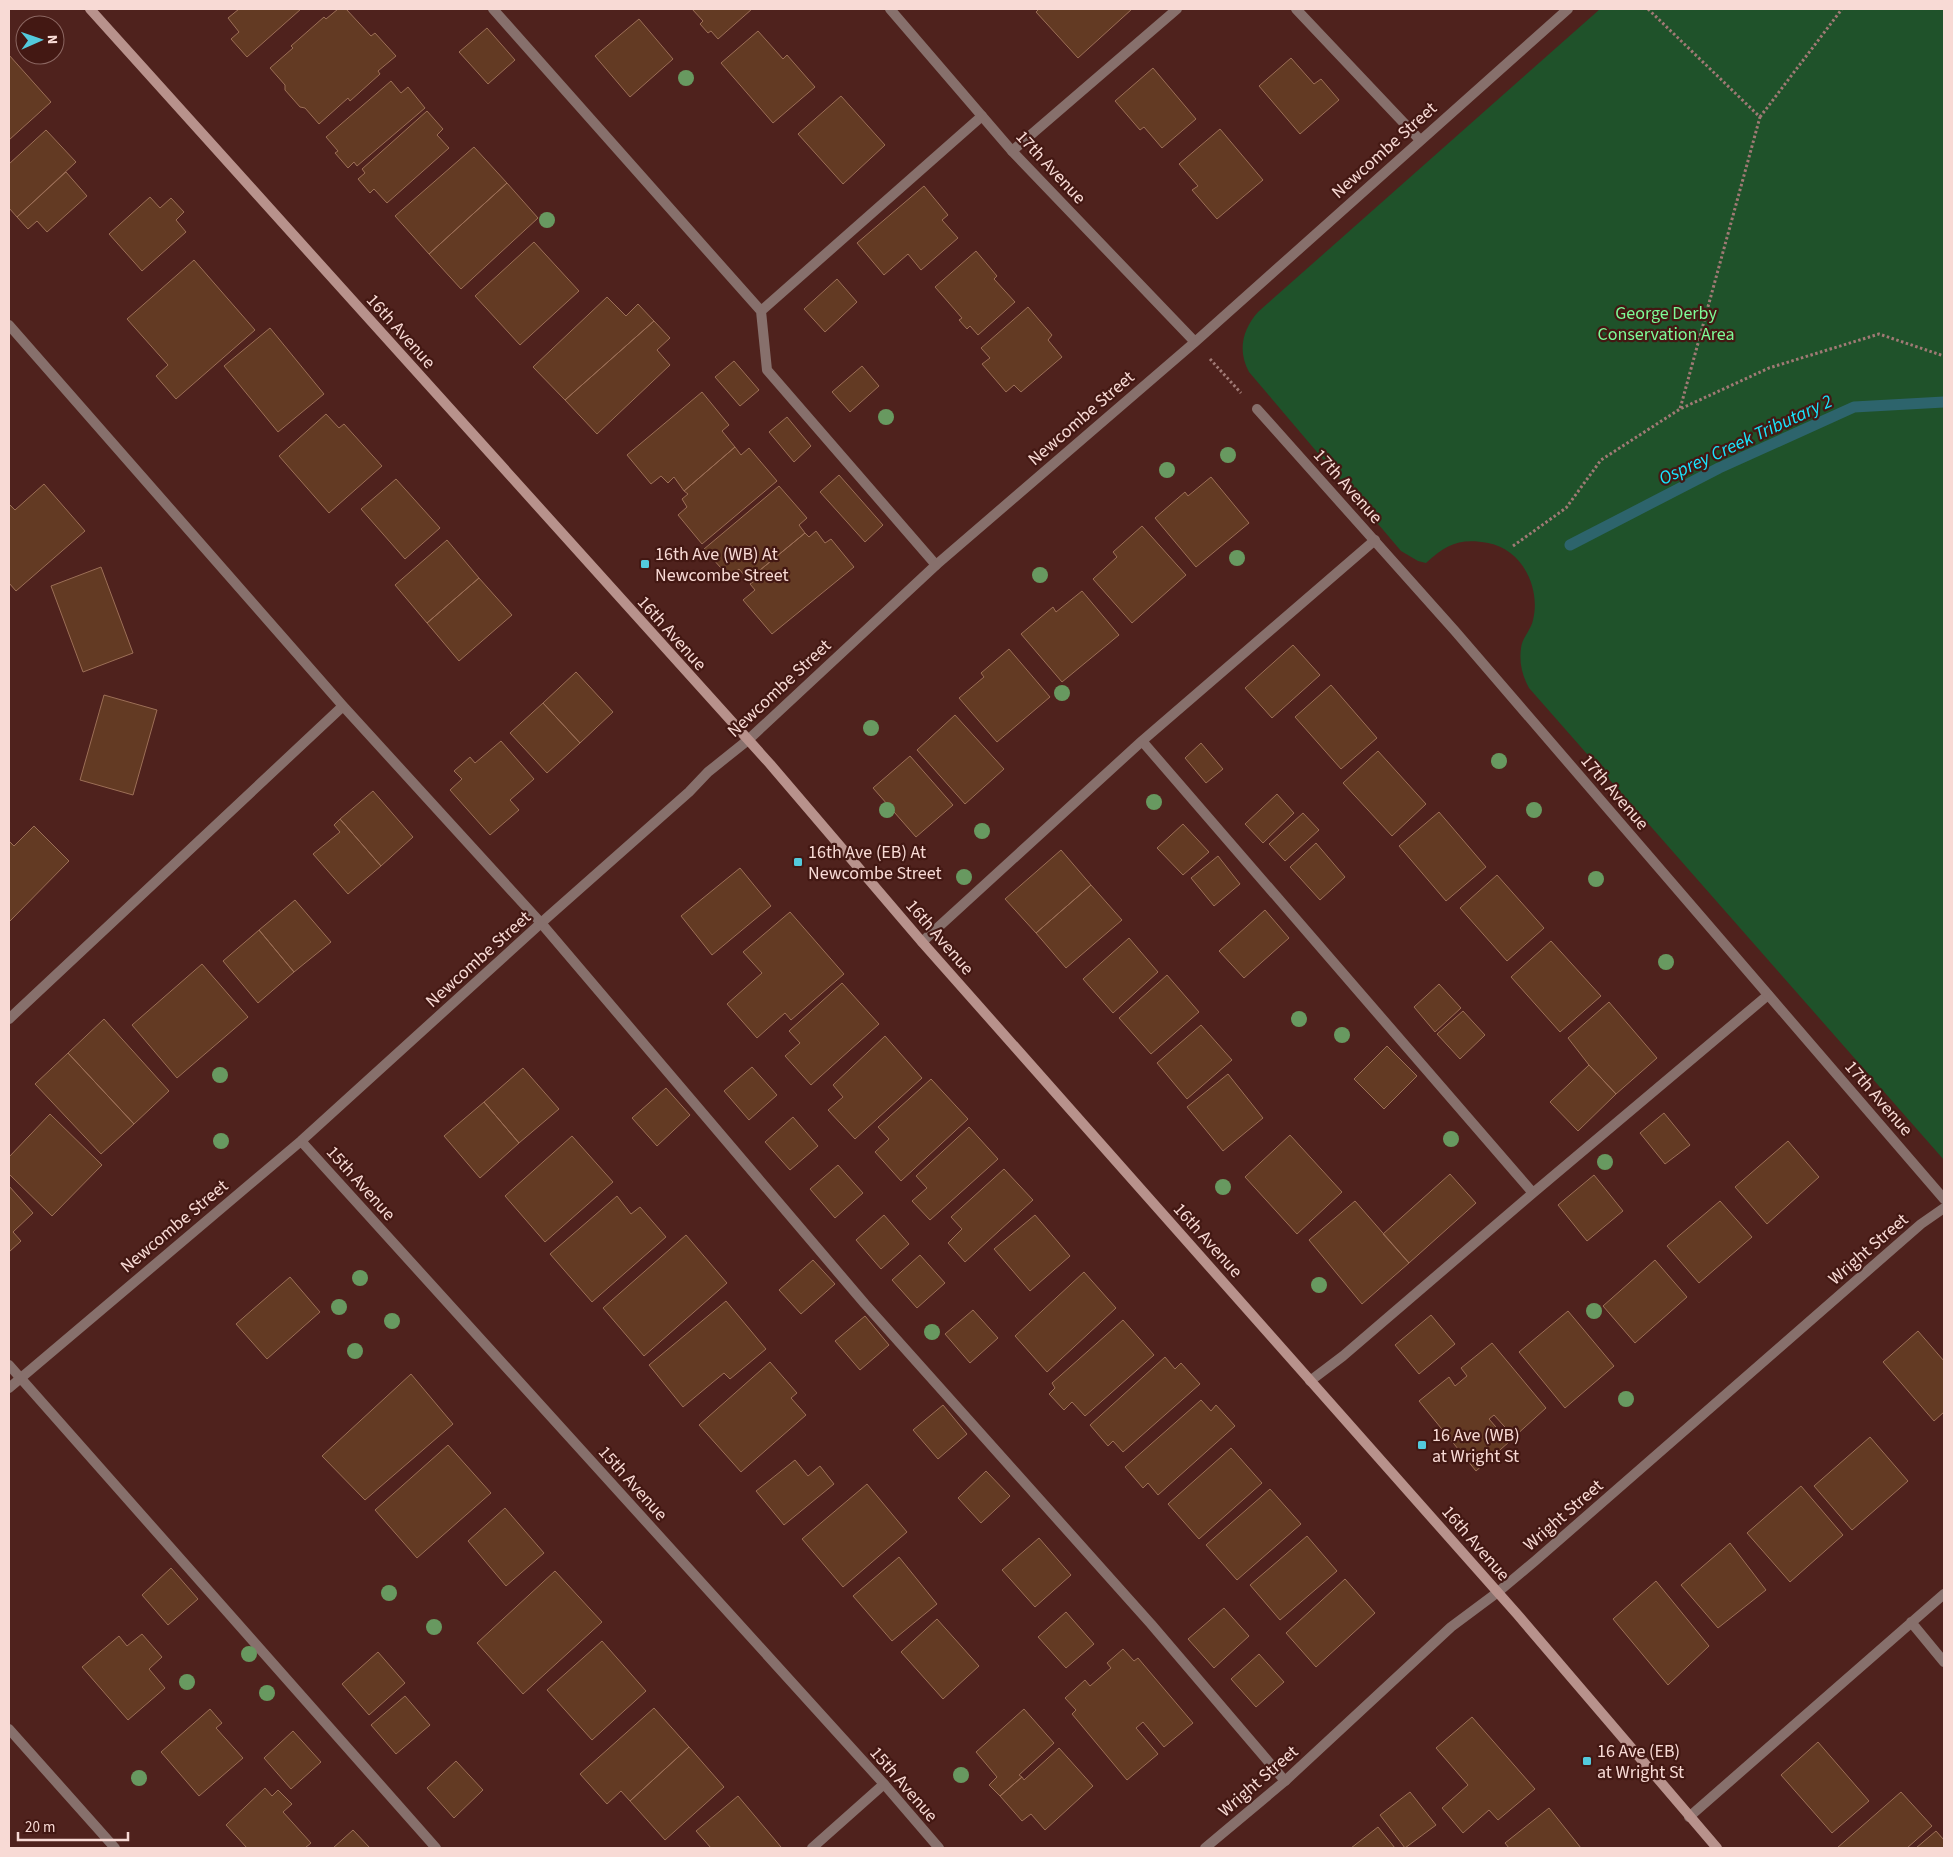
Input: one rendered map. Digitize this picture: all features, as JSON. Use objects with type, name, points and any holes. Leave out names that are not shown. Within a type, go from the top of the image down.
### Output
[{"type":"street","name":"16th Avenue","points":[[90,9],[748,740],[922,942],[1498,1592],[1689,1817],[1718,1848]]},
{"type":"street","points":[[493,9],[762,311],[766,370],[936,565]]},
{"type":"street","name":"17th Avenue","points":[[890,9],[1012,151],[1195,342]]},
{"type":"street","points":[[1012,151],[1177,9]]},
{"type":"street","points":[[1296,9],[1420,140]]},
{"type":"street","name":"Newcombe Street","points":[[9,1388],[301,1141],[541,923],[689,792],[708,772],[748,740],[936,565],[1195,342],[1568,9]]},
{"type":"street","points":[[762,311],[982,116]]},
{"type":"street","points":[[9,325],[343,706],[541,923],[865,1304],[1151,1624],[1285,1781]]},
{"type":"street","name":"17th Avenue","points":[[1257,409],[1375,540],[1944,1199]]},
{"type":"street","points":[[922,942],[1142,741],[1375,540]]},
{"type":"street","points":[[9,1019],[343,706]]},
{"type":"street","points":[[1142,741],[1533,1193]]},
{"type":"street","points":[[1310,1381],[1343,1356],[1768,995]]},
{"type":"street","name":"15th Avenue","points":[[301,1141],[884,1784],[939,1848]]},
{"type":"street","name":"Wright Street","points":[[1204,1848],[1285,1781],[1451,1627],[1498,1592],[1921,1224],[1944,1208]]},
{"type":"street","points":[[9,1365],[436,1848]]},
{"type":"street","points":[[1689,1817],[1944,1594]]},
{"type":"street","points":[[1911,1622],[1944,1662]]},
{"type":"street","points":[[9,1729],[115,1848]]},
{"type":"street","points":[[812,1848],[884,1784]]},
{"type":"path","points":[[1648,9],[1760,117]]},
{"type":"path","points":[[1680,410],[1760,117],[1842,9]]},
{"type":"path","points":[[1513,546],[1566,508],[1601,460],[1680,410],[1769,368],[1879,334],[1944,356]]},
{"type":"path","points":[[1195,342],[1229,382],[1257,409]]},
{"type":"green space","name":"George Derby Conservation Area","points":[[1600,9],[1944,9],[1944,1160],[1529,688],[1522,669],[1520,653],[1523,641],[1533,620],[1535,608],[1534,595],[1526,572],[1519,562],[1500,547],[1488,543],[1469,541],[1447,547],[1426,563],[1418,561],[1401,551],[1249,372],[1245,364],[1243,340],[1249,325],[1258,312]]},
{"type":"building","points":[[239,9],[301,9],[247,57],[231,39],[239,32],[228,18]]},
{"type":"building","points":[[338,9],[346,9],[371,36],[375,33],[396,56],[378,71],[380,74],[350,101],[348,98],[319,124],[285,90],[285,85],[270,68],[293,48],[291,46],[324,17],[326,19]]},
{"type":"building","points":[[692,9],[752,9],[718,39],[711,31],[708,33],[700,24],[703,21]]},
{"type":"building","points":[[1039,9],[1132,9],[1078,58],[1036,12]]},
{"type":"building","points":[[639,19],[673,59],[630,97],[595,56]]},
{"type":"building","points":[[487,28],[515,60],[488,84],[459,52]]},
{"type":"building","points":[[758,31],[783,59],[787,55],[815,87],[773,123],[721,63]]},
{"type":"building","points":[[9,55],[15,62],[15,65],[18,65],[51,102],[9,140]]},
{"type":"building","points":[[1291,58],[1314,84],[1321,79],[1339,100],[1300,134],[1259,86]]},
{"type":"building","points":[[1153,68],[1196,119],[1162,148],[1144,127],[1140,130],[1115,101]]},
{"type":"building","points":[[391,81],[401,93],[408,87],[425,108],[357,166],[354,162],[348,168],[335,153],[338,151],[326,137]]},
{"type":"building","points":[[841,96],[885,145],[843,184],[798,134]]},
{"type":"building","points":[[427,111],[443,129],[437,135],[449,148],[387,203],[374,189],[370,193],[358,179],[365,173],[362,169]]},
{"type":"building","points":[[1220,129],[1263,180],[1217,219],[1192,190],[1198,186],[1179,164]]},
{"type":"building","points":[[46,130],[76,162],[17,217],[9,208],[9,164]]},
{"type":"building","points":[[474,147],[507,183],[429,254],[395,216]]},
{"type":"building","points":[[66,172],[87,196],[47,232],[37,221],[28,229],[17,217]]},
{"type":"building","points":[[507,183],[538,218],[461,289],[429,254]]},
{"type":"building","points":[[924,186],[948,215],[942,220],[958,238],[921,270],[908,254],[884,275],[857,243]]},
{"type":"building","points":[[150,197],[160,208],[171,198],[184,212],[176,220],[186,232],[142,271],[109,234]]},
{"type":"building","points":[[534,242],[579,291],[520,345],[475,296]]},
{"type":"building","points":[[976,251],[997,276],[994,279],[1015,302],[978,335],[970,326],[967,329],[959,320],[962,318],[935,287]]},
{"type":"building","points":[[194,260],[255,330],[176,399],[156,376],[168,365],[127,319]]},
{"type":"building","points":[[837,279],[857,302],[825,332],[804,309]]},
{"type":"building","points":[[607,297],[626,316],[638,304],[654,321],[565,400],[533,367]]},
{"type":"building","points":[[1028,307],[1052,335],[1048,340],[1062,357],[1021,392],[1014,385],[1006,392],[982,364],[990,358],[981,348]]},
{"type":"building","points":[[654,321],[670,338],[657,350],[670,365],[597,434],[565,400]]},
{"type":"building","points":[[270,328],[324,394],[278,432],[224,366]]},
{"type":"building","points":[[734,361],[759,390],[740,406],[715,377]]},
{"type":"building","points":[[862,366],[879,386],[850,412],[832,392]]},
{"type":"building","points":[[702,392],[729,425],[722,431],[735,447],[684,491],[674,477],[668,483],[661,476],[651,484],[627,455]]},
{"type":"building","points":[[326,414],[339,428],[344,424],[382,466],[329,513],[279,456]]},
{"type":"building","points":[[787,417],[811,446],[794,462],[769,432]]},
{"type":"building","points":[[735,447],[741,455],[749,448],[777,481],[702,544],[678,515],[687,507],[682,499],[688,494],[684,491]]},
{"type":"building","points":[[839,475],[883,525],[865,542],[820,492]]},
{"type":"building","points":[[1211,477],[1249,523],[1196,567],[1155,518],[1185,492],[1188,496]]},
{"type":"building","points":[[396,479],[440,528],[405,559],[361,509]]},
{"type":"building","points":[[44,484],[85,531],[16,591],[9,583],[9,504],[15,510]]},
{"type":"building","points":[[779,486],[807,518],[799,525],[805,533],[754,575],[751,571],[745,576],[739,569],[729,577],[704,549]]},
{"type":"building","points":[[1142,526],[1186,575],[1132,623],[1093,579],[1117,557],[1113,552]]},
{"type":"building","points":[[816,531],[825,543],[831,539],[854,567],[772,634],[743,600],[755,590],[750,584],[757,579],[754,575],[805,533],[809,537]]},
{"type":"building","points":[[447,540],[479,578],[427,623],[395,585]]},
{"type":"building","points":[[101,567],[133,653],[83,672],[51,586]]},
{"type":"building","points":[[479,578],[512,615],[459,661],[427,623]]},
{"type":"building","points":[[1082,591],[1119,635],[1062,682],[1021,634],[1053,607],[1056,612]]},
{"type":"building","points":[[1293,645],[1320,675],[1272,718],[1245,688]]},
{"type":"building","points":[[1009,649],[1050,697],[997,742],[959,698],[984,677],[981,673]]},
{"type":"building","points":[[576,672],[613,712],[580,743],[543,703]]},
{"type":"building","points":[[1331,685],[1377,738],[1341,769],[1295,717]]},
{"type":"building","points":[[104,695],[157,710],[133,795],[80,780]]},
{"type":"building","points":[[543,703],[580,743],[547,773],[510,733]]},
{"type":"building","points":[[955,715],[1004,769],[965,804],[917,750]]},
{"type":"building","points":[[501,741],[534,779],[510,800],[519,810],[490,835],[450,790],[462,779],[454,771],[470,757],[475,763]]},
{"type":"building","points":[[1201,743],[1223,769],[1206,783],[1185,758]]},
{"type":"building","points":[[1378,751],[1426,804],[1392,836],[1343,783]]},
{"type":"building","points":[[910,756],[953,805],[916,837],[873,788]]},
{"type":"building","points":[[373,791],[413,837],[381,866],[340,819]]},
{"type":"building","points":[[1277,794],[1294,813],[1263,843],[1245,824]]},
{"type":"building","points":[[1439,812],[1486,867],[1446,901],[1399,846]]},
{"type":"building","points":[[1303,813],[1319,830],[1285,861],[1269,844]]},
{"type":"building","points":[[340,819],[381,866],[348,894],[313,854],[340,832],[334,825]]},
{"type":"building","points":[[1183,824],[1209,852],[1183,875],[1157,848]]},
{"type":"building","points":[[34,826],[69,861],[9,922],[9,841],[14,846]]},
{"type":"building","points":[[1316,843],[1345,877],[1320,900],[1290,867]]},
{"type":"building","points":[[1061,850],[1091,885],[1036,933],[1005,899]]},
{"type":"building","points":[[1218,856],[1240,884],[1214,906],[1191,878]]},
{"type":"building","points":[[740,868],[771,906],[712,955],[681,916]]},
{"type":"building","points":[[1497,875],[1544,928],[1507,961],[1460,908]]},
{"type":"building","points":[[1091,885],[1122,920],[1066,968],[1036,933]]},
{"type":"building","points":[[295,900],[331,942],[294,972],[259,930]]},
{"type":"building","points":[[1265,910],[1289,938],[1244,978],[1219,951]]},
{"type":"building","points":[[790,912],[844,974],[791,1020],[785,1013],[757,1038],[727,1004],[762,973],[743,952]]},
{"type":"building","points":[[259,930],[294,972],[258,1003],[223,961]]},
{"type":"building","points":[[1129,938],[1158,972],[1113,1013],[1083,979]]},
{"type":"building","points":[[1551,941],[1601,996],[1560,1032],[1511,977]]},
{"type":"building","points":[[202,964],[248,1017],[177,1078],[132,1025]]},
{"type":"building","points":[[1167,975],[1199,1012],[1151,1054],[1119,1018]]},
{"type":"building","points":[[842,983],[879,1024],[811,1085],[785,1056],[800,1043],[789,1031]]},
{"type":"building","points":[[1439,984],[1461,1008],[1435,1032],[1414,1007]]},
{"type":"building","points":[[1609,1002],[1657,1058],[1616,1094],[1589,1065],[1568,1038]]},
{"type":"building","points":[[1463,1011],[1485,1035],[1460,1059],[1437,1034]]},
{"type":"building","points":[[104,1019],[169,1091],[134,1124],[68,1053]]},
{"type":"building","points":[[1201,1025],[1232,1060],[1187,1099],[1157,1063]]},
{"type":"building","points":[[885,1036],[922,1078],[855,1139],[828,1110],[843,1097],[833,1085]]},
{"type":"building","points":[[1387,1046],[1417,1076],[1384,1109],[1354,1079]]},
{"type":"building","points":[[68,1053],[134,1124],[101,1154],[35,1084]]},
{"type":"building","points":[[1589,1065],[1616,1094],[1578,1131],[1550,1102]]},
{"type":"building","points":[[752,1067],[777,1095],[749,1120],[724,1091]]},
{"type":"building","points":[[523,1068],[559,1109],[519,1143],[484,1102]]},
{"type":"building","points":[[1228,1074],[1263,1118],[1223,1151],[1187,1107]]},
{"type":"building","points":[[931,1079],[968,1119],[901,1181],[875,1152],[889,1139],[878,1127]]},
{"type":"building","points":[[666,1088],[690,1115],[657,1146],[632,1118]]},
{"type":"building","points":[[484,1102],[519,1143],[480,1178],[444,1136]]},
{"type":"building","points":[[1664,1113],[1690,1145],[1665,1164],[1640,1133]]},
{"type":"building","points":[[50,1114],[102,1165],[52,1216],[9,1174],[9,1157]]},
{"type":"building","points":[[793,1117],[818,1146],[790,1170],[765,1142]]},
{"type":"building","points":[[969,1127],[998,1159],[930,1220],[912,1201],[927,1188],[916,1176]]},
{"type":"building","points":[[1290,1135],[1342,1192],[1297,1234],[1245,1177]]},
{"type":"building","points":[[572,1136],[613,1182],[545,1242],[505,1196]]},
{"type":"building","points":[[1788,1141],[1819,1177],[1767,1224],[1735,1187]]},
{"type":"building","points":[[838,1165],[863,1193],[835,1218],[810,1189]]},
{"type":"building","points":[[1004,1169],[1033,1200],[965,1262],[948,1243],[962,1229],[951,1217]]},
{"type":"building","points":[[1450,1174],[1476,1203],[1409,1263],[1383,1234]]},
{"type":"building","points":[[1594,1175],[1623,1211],[1587,1241],[1558,1205]]},
{"type":"building","points":[[9,1186],[33,1213],[13,1232],[21,1241],[9,1252]]},
{"type":"building","points":[[617,1196],[631,1214],[640,1207],[666,1237],[592,1302],[550,1254]]},
{"type":"building","points":[[1355,1201],[1409,1263],[1362,1304],[1309,1240]]},
{"type":"building","points":[[1720,1201],[1752,1237],[1699,1283],[1667,1246]]},
{"type":"building","points":[[884,1215],[909,1244],[881,1269],[856,1240]]},
{"type":"building","points":[[1035,1215],[1070,1256],[1030,1291],[994,1249]]},
{"type":"building","points":[[686,1235],[727,1283],[644,1356],[603,1308]]},
{"type":"building","points":[[920,1255],[945,1283],[917,1308],[892,1280]]},
{"type":"building","points":[[813,1260],[835,1284],[801,1314],[779,1290]]},
{"type":"building","points":[[1655,1260],[1687,1297],[1635,1343],[1603,1306]]},
{"type":"building","points":[[1084,1272],[1116,1308],[1047,1372],[1015,1336]]},
{"type":"building","points":[[290,1277],[320,1312],[267,1359],[236,1324]]},
{"type":"building","points":[[726,1301],[766,1349],[730,1379],[724,1373],[683,1407],[649,1365]]},
{"type":"building","points":[[973,1310],[998,1338],[970,1363],[945,1334]]},
{"type":"building","points":[[1568,1311],[1614,1366],[1565,1408],[1519,1352]]},
{"type":"building","points":[[1431,1315],[1455,1344],[1419,1374],[1395,1345]]},
{"type":"building","points":[[865,1316],[889,1345],[860,1370],[835,1341]]},
{"type":"building","points":[[1123,1320],[1154,1355],[1085,1416],[1072,1402],[1064,1410],[1049,1394],[1055,1388],[1052,1383]]},
{"type":"building","points":[[1918,1331],[1944,1361],[1944,1412],[1934,1421],[1883,1362]]},
{"type":"building","points":[[1492,1343],[1546,1408],[1514,1437],[1494,1415],[1489,1419],[1509,1442],[1476,1471],[1419,1401],[1449,1377],[1455,1386],[1467,1376],[1461,1368]]},
{"type":"building","points":[[1165,1357],[1175,1369],[1181,1363],[1200,1384],[1123,1452],[1113,1441],[1108,1446],[1090,1425]]},
{"type":"building","points":[[770,1362],[797,1393],[791,1398],[806,1415],[741,1472],[699,1425]]},
{"type":"building","points":[[411,1374],[453,1424],[365,1500],[322,1456]]},
{"type":"building","points":[[1201,1400],[1211,1411],[1216,1405],[1235,1426],[1158,1495],[1148,1483],[1143,1488],[1125,1467]]},
{"type":"building","points":[[943,1405],[967,1434],[938,1459],[913,1430]]},
{"type":"building","points":[[1870,1437],[1908,1481],[1852,1530],[1814,1486]]},
{"type":"building","points":[[448,1445],[491,1493],[417,1558],[375,1510]]},
{"type":"building","points":[[1231,1448],[1262,1483],[1199,1539],[1168,1504]]},
{"type":"building","points":[[795,1460],[808,1476],[820,1466],[834,1484],[784,1525],[756,1491]]},
{"type":"building","points":[[986,1471],[1010,1496],[981,1523],[958,1498]]},
{"type":"building","points":[[867,1484],[907,1532],[843,1587],[802,1539]]},
{"type":"building","points":[[1801,1486],[1843,1535],[1790,1582],[1747,1533]]},
{"type":"building","points":[[1270,1489],[1301,1524],[1237,1580],[1206,1545]]},
{"type":"building","points":[[505,1508],[544,1553],[506,1586],[468,1541]]},
{"type":"building","points":[[1307,1536],[1337,1571],[1280,1620],[1250,1585]]},
{"type":"building","points":[[1039,1538],[1071,1575],[1035,1607],[1002,1570]]},
{"type":"building","points":[[1730,1543],[1766,1590],[1718,1628],[1681,1585]]},
{"type":"building","points":[[899,1557],[937,1604],[892,1641],[853,1596]]},
{"type":"building","points":[[171,1568],[198,1599],[168,1625],[142,1595]]},
{"type":"building","points":[[555,1571],[602,1622],[523,1694],[477,1643]]},
{"type":"building","points":[[1345,1579],[1375,1613],[1316,1667],[1286,1633]]},
{"type":"building","points":[[1656,1581],[1709,1646],[1668,1685],[1613,1619]]},
{"type":"building","points":[[1224,1608],[1249,1636],[1214,1668],[1188,1639]]},
{"type":"building","points":[[1066,1612],[1094,1644],[1066,1668],[1038,1637]]},
{"type":"building","points":[[937,1619],[979,1666],[943,1699],[901,1652]]},
{"type":"building","points":[[142,1634],[162,1657],[149,1669],[165,1688],[128,1720],[82,1667],[119,1636],[127,1646]]},
{"type":"building","points":[[602,1641],[646,1691],[592,1740],[547,1690]]},
{"type":"building","points":[[1123,1649],[1134,1661],[1138,1658],[1193,1723],[1164,1747],[1143,1722],[1136,1728],[1158,1754],[1127,1780],[1072,1714],[1076,1710],[1065,1698],[1085,1680],[1090,1686],[1111,1668],[1107,1663]]},
{"type":"building","points":[[378,1652],[405,1683],[369,1715],[342,1684]]},
{"type":"building","points":[[1259,1654],[1284,1682],[1256,1707],[1231,1679]]},
{"type":"building","points":[[405,1696],[430,1725],[396,1754],[371,1725]]},
{"type":"building","points":[[654,1708],[689,1747],[630,1801],[621,1791],[607,1804],[580,1774]]},
{"type":"building","points":[[210,1709],[222,1723],[216,1728],[243,1758],[199,1796],[161,1752]]},
{"type":"building","points":[[1024,1709],[1054,1743],[1019,1775],[1022,1777],[1000,1796],[989,1785],[997,1777],[976,1752]]},
{"type":"building","points":[[1472,1717],[1535,1789],[1498,1820],[1489,1810],[1463,1833],[1442,1808],[1468,1785],[1436,1748]]},
{"type":"building","points":[[293,1731],[321,1762],[291,1789],[264,1758]]},
{"type":"building","points":[[1818,1742],[1869,1801],[1832,1833],[1781,1775]]},
{"type":"building","points":[[689,1747],[724,1787],[665,1840],[630,1801]]},
{"type":"building","points":[[1059,1748],[1093,1786],[1045,1830],[1031,1814],[1022,1821],[1000,1796],[1022,1777],[1024,1780]]},
{"type":"building","points":[[456,1761],[483,1790],[454,1818],[427,1788]]},
{"type":"building","points":[[265,1788],[272,1796],[278,1790],[292,1804],[283,1812],[311,1843],[305,1848],[247,1848],[226,1825]]},
{"type":"building","points":[[1410,1792],[1436,1825],[1405,1848],[1380,1815]]},
{"type":"building","points":[[1901,1792],[1932,1826],[1907,1848],[1837,1848]]},
{"type":"building","points":[[738,1796],[781,1847],[711,1848],[696,1831]]},
{"type":"building","points":[[1549,1808],[1581,1848],[1509,1848],[1505,1843]]},
{"type":"building","points":[[1378,1827],[1395,1848],[1351,1848]]},
{"type":"building","points":[[353,1830],[370,1848],[333,1848]]},
{"type":"building","points":[[1936,1831],[1944,1840],[1944,1848],[1916,1848]]},
{"type":"waterway","name":"Osprey Creek Tributary 2","points":[[1570,545],[1719,468],[1854,407],[1944,402]]},
{"type":"place","name":"16th Ave (WB) At Newcombe Street","points":[[645,564]]},
{"type":"place","name":"16th Ave (EB) At Newcombe Street","points":[[798,862]]},
{"type":"place","name":"16 Ave (WB) at Wright St","points":[[1422,1445]]},
{"type":"place","name":"16 Ave (EB) at Wright St","points":[[1587,1761]]}]
